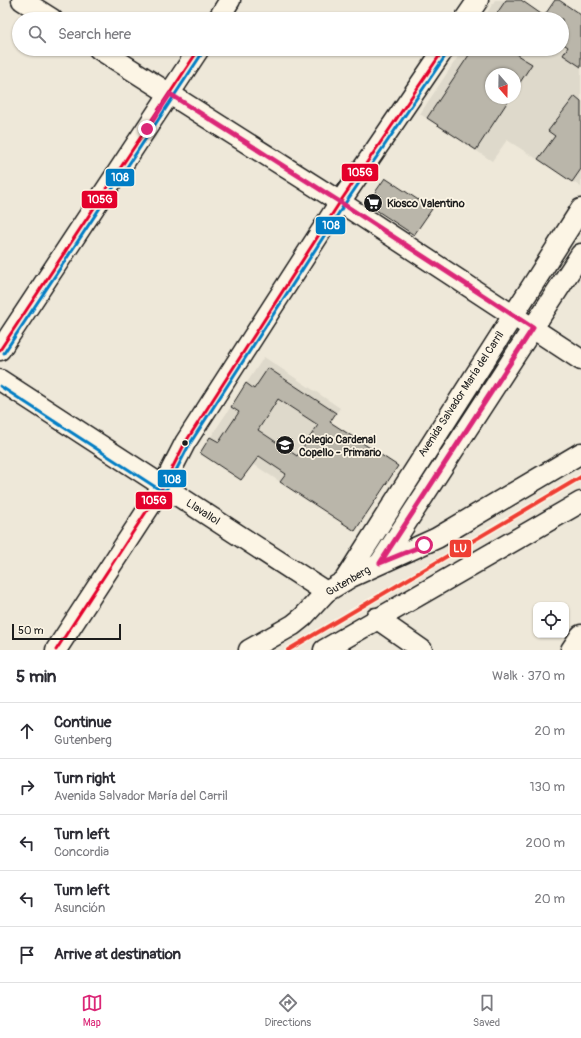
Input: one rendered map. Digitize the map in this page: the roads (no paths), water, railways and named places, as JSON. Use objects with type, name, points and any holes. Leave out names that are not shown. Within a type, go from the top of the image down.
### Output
[{"type":"street","points":[[22,0],[41,12]]},
{"type":"street","points":[[222,12],[230,0]]},
{"type":"street","points":[[470,12],[478,0]]},
{"type":"street","points":[[110,56],[340,202],[581,360]]},
{"type":"street","points":[[0,350],[194,56]]},
{"type":"street","points":[[56,650],[163,486],[185,443],[340,202],[439,56]]},
{"type":"street","name":"Avenida Salvador María del Carril","points":[[344,581],[581,209]]},
{"type":"street","points":[[380,563],[581,254]]},
{"type":"street","name":"Llavallol","points":[[0,380],[326,592]]},
{"type":"street","name":"Gutenberg","points":[[249,650],[293,625],[303,617],[326,592],[344,581],[380,563],[437,538],[581,452]]},
{"type":"street","points":[[324,650],[376,618],[581,502]]},
{"type":"street","points":[[376,618],[422,650]]},
{"type":"street","points":[[571,650],[581,635]]},
{"type":"place","name":"Kiosco Valentino","points":[[373,203]]},
{"type":"place","name":"Colegio Cardenal Copello - Primario","points":[[285,445]]}]
